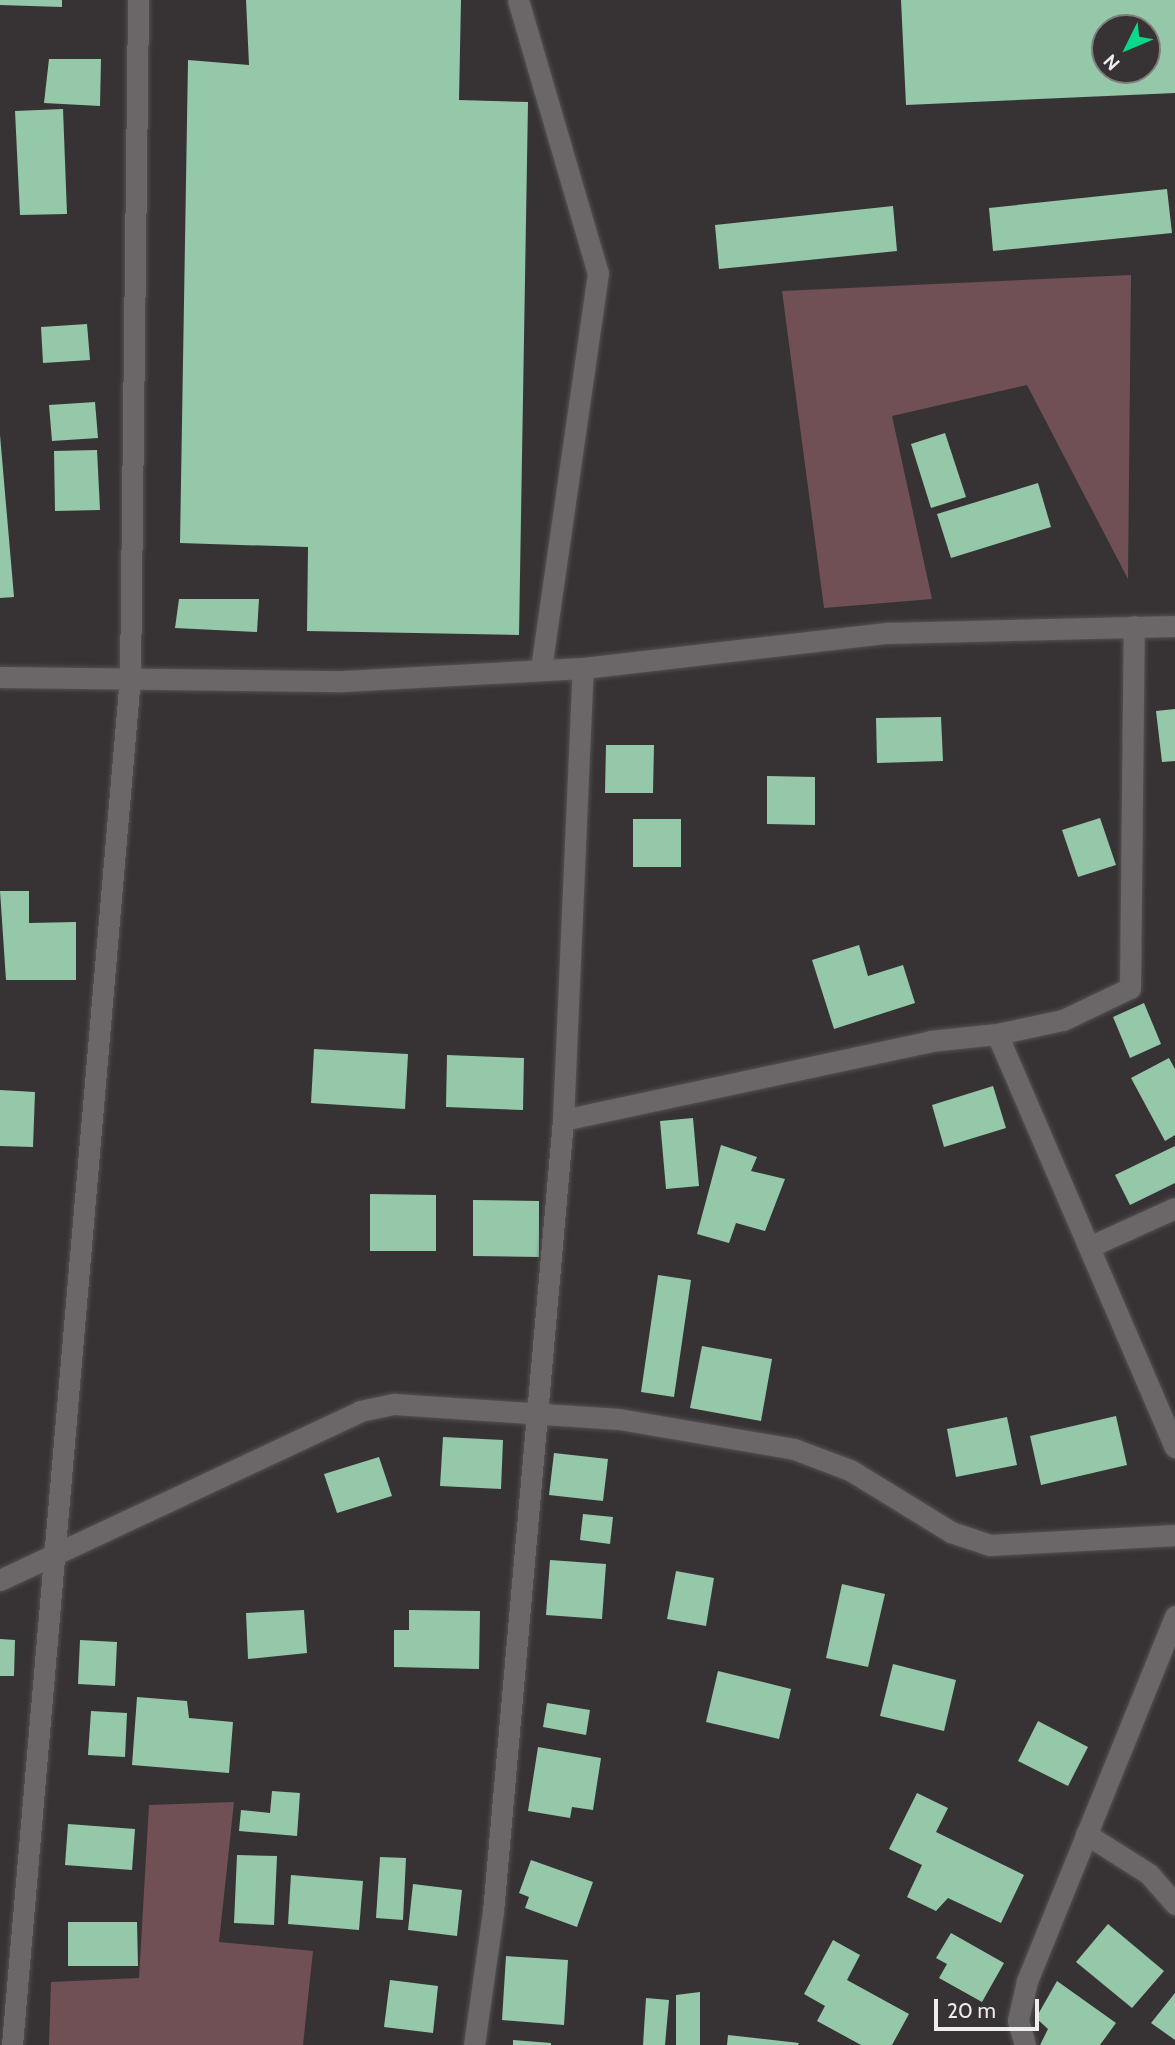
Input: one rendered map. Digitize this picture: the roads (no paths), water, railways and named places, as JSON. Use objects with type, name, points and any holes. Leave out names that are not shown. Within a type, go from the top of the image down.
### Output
[{"type":"street","points":[[12,2045],[51,1556],[130,677],[138,0]]},
{"type":"street","points":[[518,0],[598,273],[541,670]]},
{"type":"street","points":[[563,1120],[930,1041],[997,1034],[1063,1020],[1129,988],[1134,626]]},
{"type":"street","points":[[0,677],[344,681],[583,668],[887,633],[1175,626]]},
{"type":"street","points":[[474,2045],[493,1912],[563,1120],[583,668]]},
{"type":"street","points":[[997,1034],[1175,1447]]},
{"type":"street","points":[[1089,1247],[1175,1208]]},
{"type":"street","points":[[0,1580],[360,1411],[394,1404],[619,1419],[794,1450],[850,1470],[951,1532],[990,1545],[1175,1535]]},
{"type":"street","points":[[1025,2045],[1018,2020],[1027,1981],[1175,1616]]},
{"type":"street","points":[[1086,1835],[1149,1874],[1175,1904]]}]
